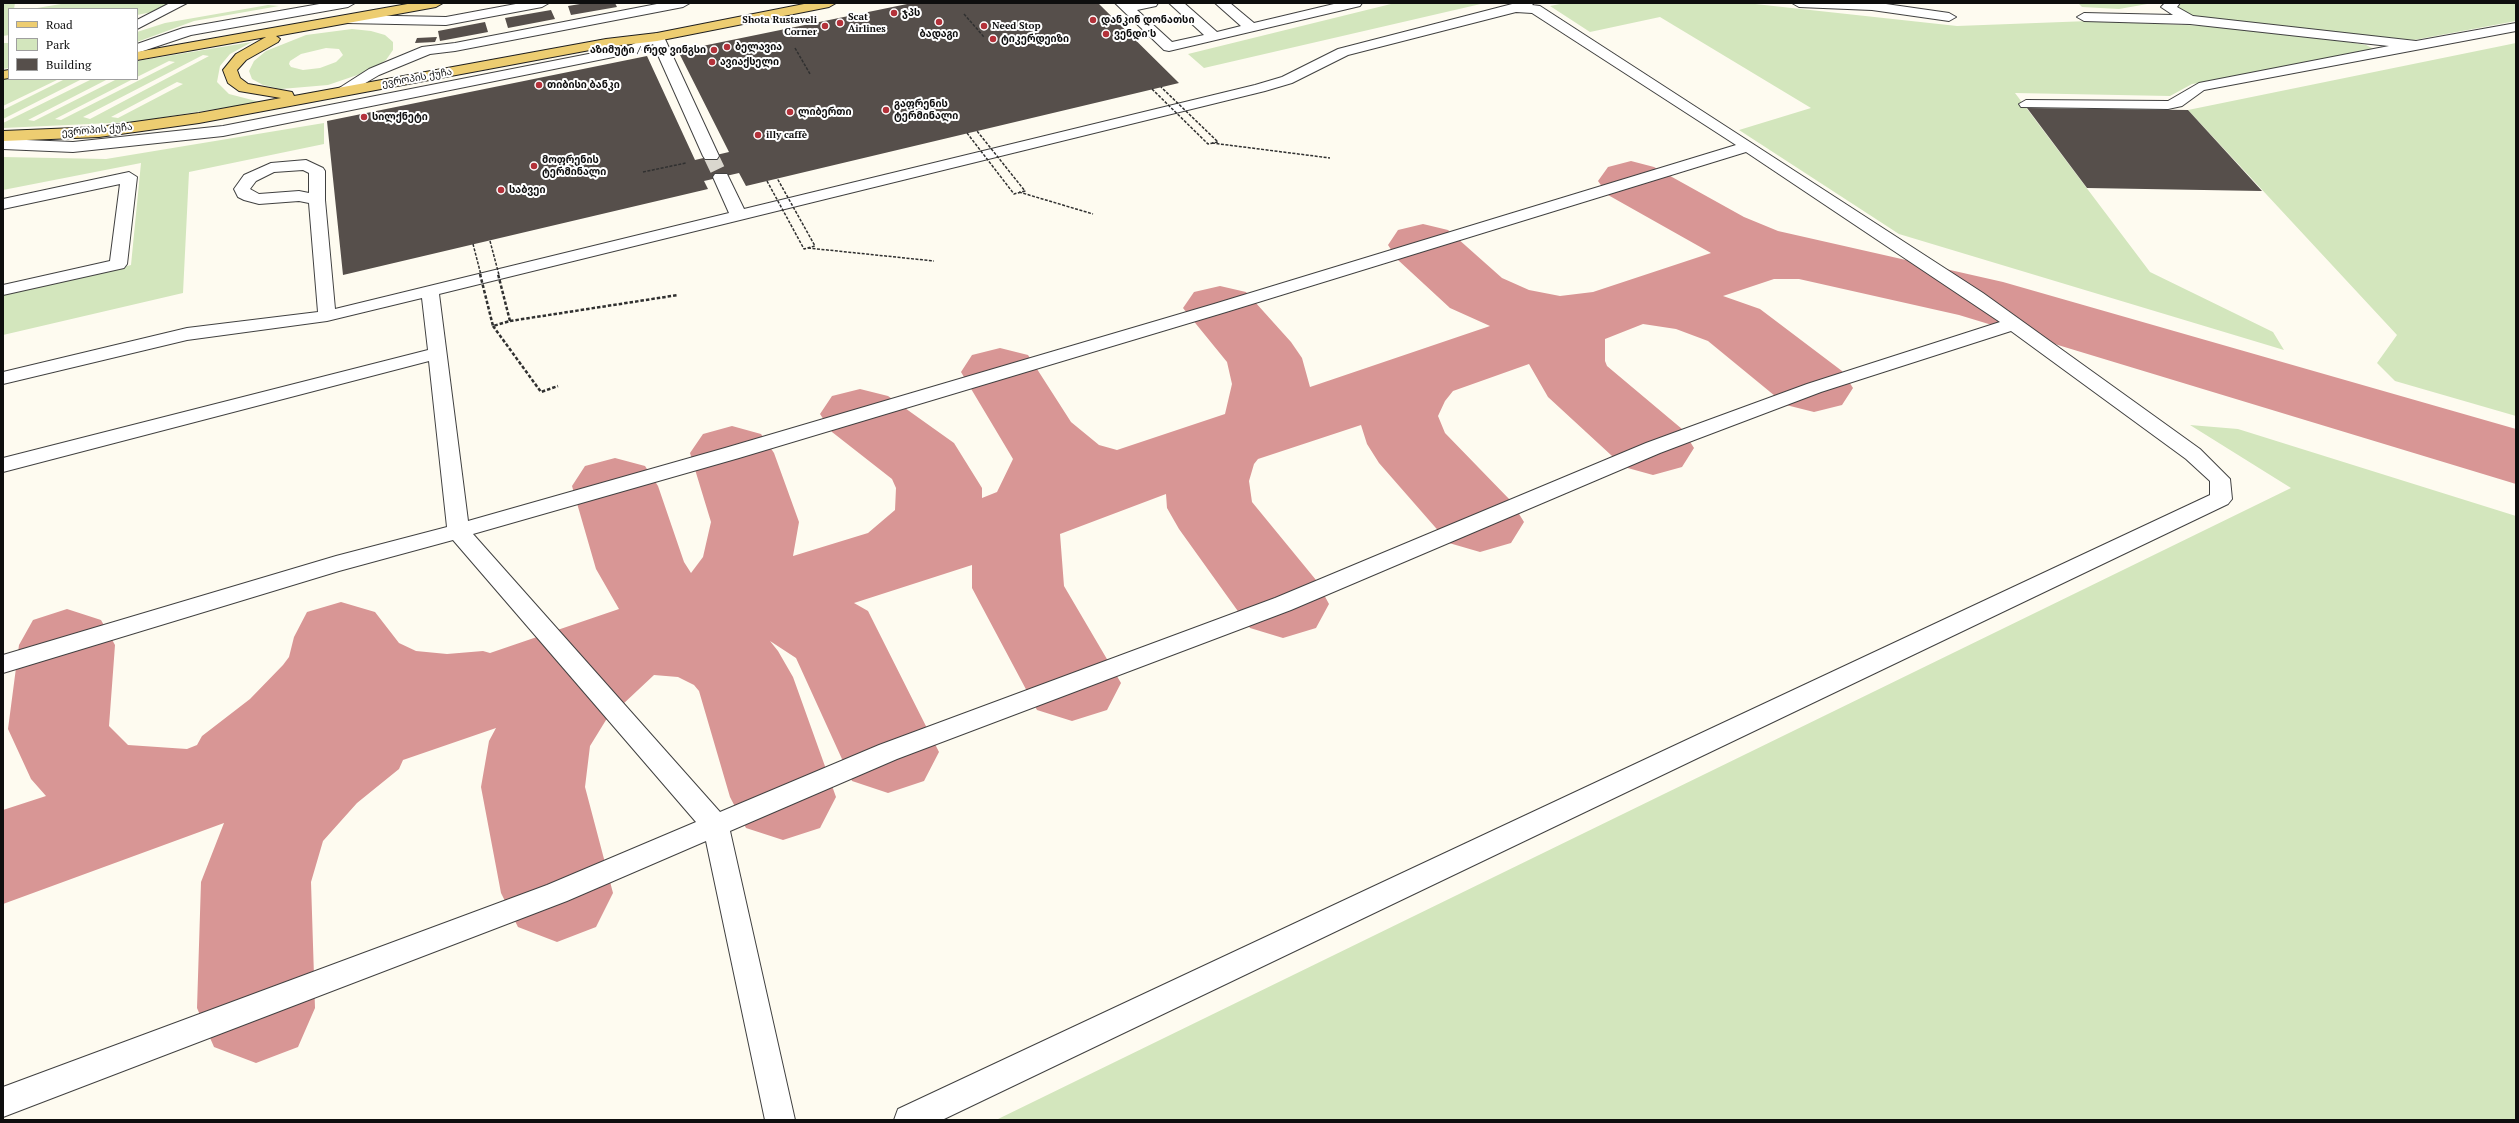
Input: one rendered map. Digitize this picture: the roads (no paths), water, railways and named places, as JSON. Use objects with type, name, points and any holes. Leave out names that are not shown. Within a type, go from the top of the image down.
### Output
[{"type":"main road","points":[[138,56],[436,3]]},
{"type":"main road","name":"ევროპის ქუჩა","points":[[3,136],[99,132],[199,118],[606,43],[657,37],[829,3]]},
{"type":"main road","points":[[304,27],[256,46],[241,57],[230,70],[233,80],[244,88],[261,92],[289,95],[340,92]]},
{"type":"lane","points":[[138,24],[180,3]]},
{"type":"lane","points":[[138,49],[188,31],[348,3]]},
{"type":"lane","points":[[346,19],[353,27],[420,28],[446,21],[542,3]]},
{"type":"lane","points":[[340,92],[413,61],[455,47],[683,3]]},
{"type":"lane","points":[[1125,6],[1151,3]]},
{"type":"lane","points":[[1176,3],[1214,36]]},
{"type":"lane","points":[[1222,3],[1251,27]]},
{"type":"lane","points":[[1125,6],[1169,47],[1355,3]]},
{"type":"lane","points":[[1799,3],[1867,5],[1949,17]]},
{"type":"lane","points":[[3,378],[187,334],[327,316],[1260,88],[1287,80],[1343,52],[1523,4],[1536,9],[1748,146],[1977,297],[2193,454],[2220,479],[2222,499],[909,1120]]},
{"type":"lane","points":[[2128,17],[2170,5],[2190,20]]},
{"type":"lane","points":[[2084,17],[2128,17],[2190,20],[2416,45]]},
{"type":"lane","points":[[2026,104],[2168,105],[2177,103],[2199,87],[2516,27]]},
{"type":"lane","points":[[3,144],[73,147],[125,143],[223,131],[634,49],[657,37],[710,156]]},
{"type":"lane","points":[[3,664],[336,564],[732,453],[1212,310],[1748,146]]},
{"type":"lane","points":[[3,204],[129,177],[118,264],[3,290]]},
{"type":"lane","points":[[720,177],[738,215]]},
{"type":"lane","points":[[317,200],[327,316]]},
{"type":"lane","points":[[430,290],[458,531],[716,826],[780,1120]]},
{"type":"lane","points":[[3,1102],[557,893],[888,752],[1283,604],[1653,448],[1814,388],[2014,324]]},
{"type":"lane","points":[[3,465],[438,353]]},
{"type":"tunnel","points":[[711,156],[721,177]]},
{"type":"place","name":"ჯპს","points":[[894,13]]},
{"type":"place","name":"დანკინ დონათსი","points":[[1093,20]]},
{"type":"place","name":"ბადაგი","points":[[939,22]]},
{"type":"place","name":"Scat Airlines","points":[[840,23]]},
{"type":"place","name":"Shota Rustaveli Corner","points":[[825,26]]},
{"type":"place","name":"Need Stop","points":[[984,26]]},
{"type":"place","name":"ვენდი'ს","points":[[1106,34]]},
{"type":"place","name":"ტიკერდეიზი","points":[[993,39]]},
{"type":"place","name":"ბელავია","points":[[727,47]]},
{"type":"place","name":"აზიმუტი / რედ ვინგსი","points":[[714,50]]},
{"type":"place","name":"ავიაქსელი","points":[[712,62]]},
{"type":"place","name":"თიბისი ბანკი","points":[[539,85]]},
{"type":"place","name":"გაფრენის ტერმინალი","points":[[886,110]]},
{"type":"place","name":"ლიბერთი","points":[[790,112]]},
{"type":"place","name":"სილქნეტი","points":[[364,117]]},
{"type":"place","name":"illy caffè","points":[[758,135]]},
{"type":"place","name":"მოფრენის ტერმინალი","points":[[534,166]]},
{"type":"place","name":"საბვეი","points":[[501,190]]}]
